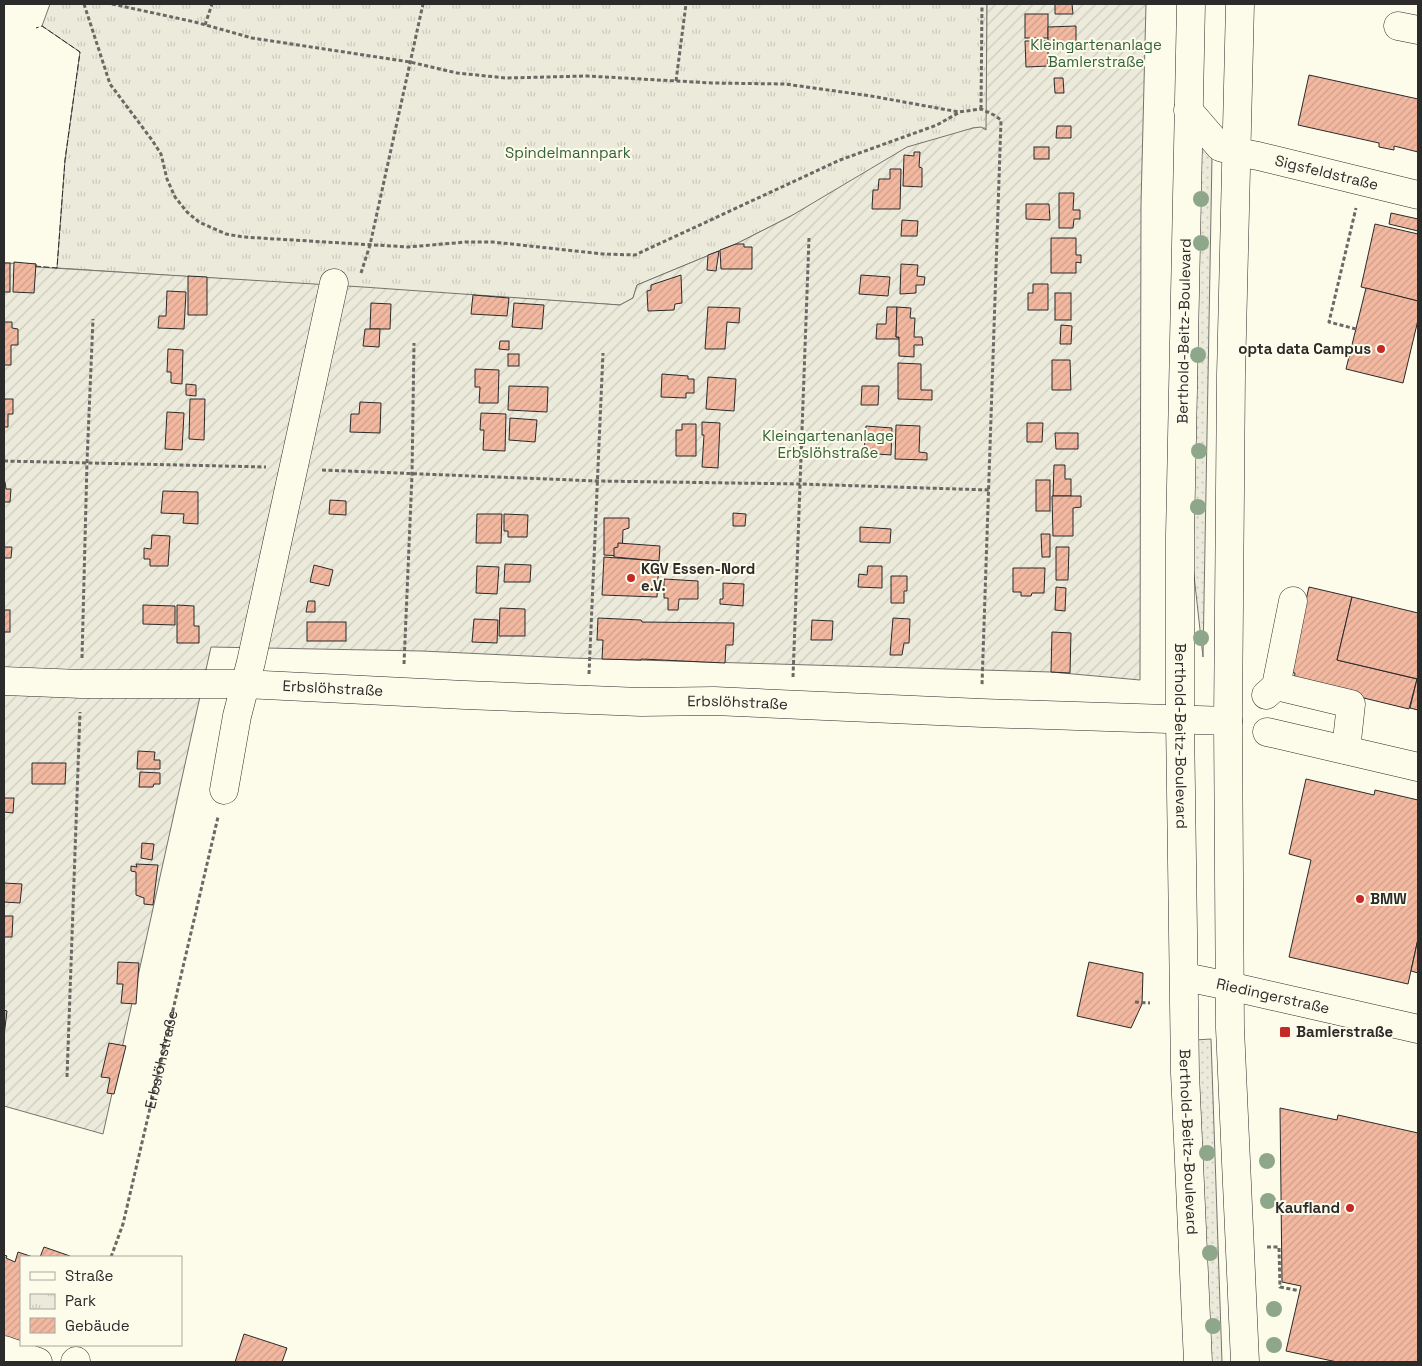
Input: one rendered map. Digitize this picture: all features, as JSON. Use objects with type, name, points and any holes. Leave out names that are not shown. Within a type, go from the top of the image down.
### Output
[{"type":"main road","name":"Berthold-Beitz-Boulevard","points":[[1191,4],[1180,560],[1180,720],[1185,1073],[1198,1362]]},
{"type":"main road","points":[[1240,4],[1231,375],[1228,721],[1229,986],[1245,1362]]},
{"type":"main road","points":[[1188,110],[1205,132],[1220,147],[1237,152]]},
{"type":"main road","name":"Sigsfeldstraße","points":[[1237,152],[1418,195]]},
{"type":"main road","points":[[224,790],[237,716],[246,684],[334,283]]},
{"type":"main road","points":[[1293,601],[1271,691],[1351,704],[1346,750]]},
{"type":"main road","name":"Erbslöhstraße","points":[[4,680],[81,684],[246,684],[641,702],[714,701],[982,713],[1228,721]]},
{"type":"main road","points":[[1267,732],[1418,767]]},
{"type":"main road","name":"Riedingerstraße","points":[[1185,977],[1418,1030]]},
{"type":"main road","points":[[4,1350],[38,1362]]},
{"type":"path","points":[[84,4],[110,84],[161,154],[167,179],[175,197],[187,212],[199,222],[212,229],[243,237],[408,246],[493,242],[603,254],[634,255],[840,160],[936,125],[959,112]]},
{"type":"path","points":[[112,4],[205,25],[260,40],[410,62],[457,73],[506,78],[587,76],[712,83],[785,84],[871,96],[959,112],[981,110],[994,115],[1000,120],[982,713]]},
{"type":"path","points":[[205,25],[212,4]]},
{"type":"path","points":[[370,245],[423,4]]},
{"type":"path","points":[[676,81],[686,4]]},
{"type":"path","points":[[981,110],[982,4]]},
{"type":"path","points":[[1356,329],[1329,322],[1362,181]]},
{"type":"path","points":[[792,705],[809,238]]},
{"type":"path","points":[[67,1077],[93,319]]},
{"type":"path","points":[[403,692],[412,475],[414,343]]},
{"type":"path","points":[[588,699],[604,353]]},
{"type":"path","points":[[4,461],[293,468],[412,475],[597,481],[800,484],[989,490]]},
{"type":"path","name":"Erbslöhstraße","points":[[111,1256],[123,1224],[224,790]]},
{"type":"path","points":[[1135,1002],[1150,1003]]},
{"type":"path","points":[[1278,1248],[1280,1287],[1300,1291]]},
{"type":"green space","name":"Spindelmannpark","points":[[50,4],[987,4],[987,131],[985,128],[973,128],[736,244],[637,285],[633,298],[620,305],[57,268],[65,160],[80,52],[42,26]]},
{"type":"green space","name":"Kleingartenanlage Erbslöhstraße","points":[[987,4],[1146,4],[1141,204],[1140,680],[1051,672],[570,658],[422,651],[211,647],[103,1134],[4,1106],[4,263],[36,264],[36,267],[620,305],[633,298],[637,285],[736,244],[791,216],[907,147],[973,128],[981,127],[986,130]]},
{"type":"green space","points":[[1196,136],[1212,157],[1203,657],[1189,530]]},
{"type":"green space","points":[[1211,1039],[1222,1362],[1207,1362],[1195,1040]]},
{"type":"building","points":[[1055,4],[1072,4],[1073,14],[1055,14]]},
{"type":"building","points":[[1025,14],[1048,14],[1048,38],[1025,38]]},
{"type":"building","points":[[1076,26],[1076,46],[1048,46],[1048,27]]},
{"type":"building","points":[[1025,41],[1048,41],[1048,66],[1026,67]]},
{"type":"building","points":[[1309,75],[1418,99],[1418,152],[1394,146],[1394,150],[1379,147],[1379,143],[1298,125]]},
{"type":"building","points":[[1054,78],[1063,78],[1064,93],[1055,93]]},
{"type":"building","points":[[1057,126],[1071,126],[1071,138],[1056,138]]},
{"type":"building","points":[[1034,147],[1049,147],[1049,159],[1034,159]]},
{"type":"building","points":[[914,152],[920,152],[919,167],[922,168],[922,187],[903,186],[904,155],[914,156]]},
{"type":"building","points":[[890,169],[901,169],[900,209],[872,209],[873,190],[878,190],[879,179],[890,179]]},
{"type":"building","points":[[1059,193],[1074,193],[1073,210],[1080,210],[1080,219],[1074,219],[1073,228],[1059,228]]},
{"type":"building","points":[[1026,204],[1049,204],[1050,220],[1026,219]]},
{"type":"building","points":[[1391,213],[1418,219],[1418,231],[1389,224]]},
{"type":"building","points":[[902,220],[918,221],[917,236],[901,236]]},
{"type":"building","points":[[1375,224],[1418,234],[1418,301],[1361,287]]},
{"type":"building","points":[[1051,238],[1076,238],[1076,255],[1081,255],[1081,263],[1076,262],[1076,273],[1051,273]]},
{"type":"building","points":[[736,244],[752,247],[752,269],[721,269],[720,250]]},
{"type":"building","points":[[719,251],[716,271],[707,270],[708,255]]},
{"type":"building","points":[[14,262],[36,264],[34,293],[13,292]]},
{"type":"building","points":[[4,263],[10,263],[10,292],[4,292]]},
{"type":"building","points":[[901,264],[918,265],[917,276],[925,277],[924,285],[916,285],[916,293],[900,294]]},
{"type":"building","points":[[681,275],[682,303],[675,304],[674,310],[648,311],[647,291],[651,290],[651,285]]},
{"type":"building","points":[[861,275],[890,277],[888,296],[859,294]]},
{"type":"building","points":[[188,276],[207,277],[207,315],[188,315]]},
{"type":"building","points":[[1033,284],[1048,284],[1048,310],[1028,310],[1028,293],[1033,293]]},
{"type":"building","name":"opta data Campus","points":[[1366,288],[1418,301],[1418,320],[1403,383],[1346,369]]},
{"type":"building","points":[[167,291],[186,292],[184,329],[158,328],[159,316],[166,316]]},
{"type":"building","points":[[1055,293],[1071,293],[1071,320],[1055,320]]},
{"type":"building","points":[[473,295],[509,298],[507,316],[471,314]]},
{"type":"building","points":[[371,303],[391,304],[390,329],[370,329]]},
{"type":"building","points":[[514,303],[544,305],[542,329],[512,327]]},
{"type":"building","points":[[708,307],[740,308],[739,323],[727,322],[725,349],[705,349]]},
{"type":"building","points":[[887,307],[897,307],[896,337],[899,337],[899,339],[876,339],[877,324],[886,324]]},
{"type":"building","points":[[897,307],[911,308],[910,318],[915,318],[914,337],[922,337],[923,345],[914,345],[914,357],[899,356],[899,337],[896,337]]},
{"type":"building","points":[[4,322],[12,322],[12,328],[18,329],[18,345],[11,345],[11,365],[4,365]]},
{"type":"building","points":[[1061,325],[1072,326],[1071,344],[1060,344]]},
{"type":"building","points":[[365,329],[380,329],[379,347],[363,346]]},
{"type":"building","points":[[500,341],[509,341],[509,350],[499,349]]},
{"type":"building","points":[[168,349],[183,350],[182,384],[171,383],[171,372],[167,372]]},
{"type":"building","points":[[508,354],[519,354],[519,366],[508,366]]},
{"type":"building","points":[[1052,360],[1070,360],[1071,390],[1052,390]]},
{"type":"building","points":[[898,363],[921,364],[921,390],[932,390],[932,400],[898,399]]},
{"type":"building","points":[[475,369],[499,370],[498,403],[479,403],[480,387],[475,387]]},
{"type":"building","points":[[662,374],[688,376],[688,379],[694,379],[694,393],[686,393],[686,398],[661,397]]},
{"type":"building","points":[[708,377],[736,379],[734,411],[706,409]]},
{"type":"building","points":[[186,384],[196,385],[196,396],[186,395]]},
{"type":"building","points":[[509,386],[548,387],[547,412],[508,410]]},
{"type":"building","points":[[862,386],[879,386],[878,405],[861,405]]},
{"type":"building","points":[[4,399],[13,399],[13,414],[8,414],[8,427],[4,427]]},
{"type":"building","points":[[190,399],[205,399],[204,440],[189,439]]},
{"type":"building","points":[[360,402],[381,403],[380,433],[350,432],[351,414],[359,414]]},
{"type":"building","points":[[167,412],[184,413],[182,450],[165,449]]},
{"type":"building","points":[[481,413],[506,414],[505,451],[483,450],[484,430],[480,430]]},
{"type":"building","points":[[510,418],[537,420],[535,442],[509,440]]},
{"type":"building","points":[[702,422],[720,423],[718,468],[702,467],[704,435],[702,435]]},
{"type":"building","points":[[1027,423],[1043,423],[1042,442],[1027,442]]},
{"type":"building","points":[[682,424],[696,424],[696,456],[676,456],[676,430],[682,430]]},
{"type":"building","points":[[896,425],[920,426],[919,452],[927,453],[927,460],[895,459]]},
{"type":"building","points":[[866,426],[892,428],[891,455],[864,453]]},
{"type":"building","points":[[1055,433],[1078,433],[1078,449],[1056,449]]},
{"type":"building","points":[[1054,465],[1065,465],[1065,479],[1071,479],[1071,496],[1053,496]]},
{"type":"building","points":[[1036,480],[1050,480],[1050,511],[1036,511]]},
{"type":"building","points":[[4,482],[6,489],[11,489],[10,502],[4,502]]},
{"type":"building","points":[[163,491],[198,492],[198,524],[183,523],[184,514],[161,513]]},
{"type":"building","points":[[1052,496],[1081,496],[1081,507],[1073,508],[1073,536],[1053,536]]},
{"type":"building","points":[[330,500],[346,501],[346,515],[329,514]]},
{"type":"building","points":[[733,513],[746,514],[745,526],[733,526]]},
{"type":"building","points":[[477,514],[502,514],[501,543],[476,543]]},
{"type":"building","points":[[504,514],[528,515],[527,537],[508,537],[508,531],[504,531]]},
{"type":"building","points":[[604,518],[629,518],[629,528],[623,530],[622,556],[604,555]]},
{"type":"building","points":[[860,527],[891,529],[890,543],[860,542]]},
{"type":"building","points":[[1041,534],[1050,534],[1050,557],[1042,557]]},
{"type":"building","points":[[152,535],[170,536],[168,566],[150,566],[150,559],[144,559],[144,548],[151,549]]},
{"type":"building","points":[[618,543],[660,546],[659,561],[614,557],[614,548],[618,547]]},
{"type":"building","points":[[4,547],[12,547],[11,558],[4,558]]},
{"type":"building","points":[[1056,547],[1069,547],[1068,580],[1056,580]]},
{"type":"building","name":"KGV Essen-Nord e.V.","points":[[604,557],[659,561],[657,597],[602,595]]},
{"type":"building","points":[[505,564],[531,565],[530,582],[504,582]]},
{"type":"building","points":[[314,565],[333,570],[329,586],[310,582]]},
{"type":"building","points":[[477,566],[499,567],[497,594],[476,593]]},
{"type":"building","points":[[868,566],[882,566],[882,588],[858,587],[859,574],[867,575]]},
{"type":"building","points":[[1013,568],[1045,568],[1044,593],[1032,593],[1031,596],[1021,596],[1021,592],[1013,592]]},
{"type":"building","points":[[891,576],[907,576],[907,591],[904,591],[904,603],[891,603]]},
{"type":"building","points":[[664,579],[698,581],[698,599],[679,599],[678,610],[668,610],[668,598],[664,598]]},
{"type":"building","points":[[723,583],[744,584],[743,606],[720,604],[720,599],[723,599]]},
{"type":"building","points":[[1056,587],[1066,588],[1065,611],[1055,610]]},
{"type":"building","points":[[1309,587],[1352,597],[1337,660],[1417,679],[1409,709],[1294,681],[1295,673],[1289,672]]},
{"type":"building","points":[[1352,597],[1418,613],[1418,679],[1337,660]]},
{"type":"building","points":[[308,601],[315,601],[315,612],[306,612]]},
{"type":"building","points":[[143,605],[175,606],[175,625],[143,624]]},
{"type":"building","points":[[177,605],[194,606],[194,626],[199,626],[199,643],[177,643]]},
{"type":"building","points":[[500,608],[525,609],[525,636],[499,636]]},
{"type":"building","points":[[4,610],[10,610],[10,632],[4,632]]},
{"type":"building","points":[[598,618],[641,620],[642,622],[734,623],[733,645],[726,645],[725,663],[602,659],[603,640],[597,640]]},
{"type":"building","points":[[893,618],[910,619],[909,643],[904,643],[902,655],[890,655]]},
{"type":"building","points":[[474,619],[498,620],[497,643],[472,642]]},
{"type":"building","points":[[812,620],[833,621],[832,640],[811,640]]},
{"type":"building","points":[[307,622],[346,622],[346,641],[307,641]]},
{"type":"building","points":[[1052,632],[1071,633],[1070,673],[1051,672]]},
{"type":"building","points":[[1418,679],[1418,710],[1410,708]]},
{"type":"building","points":[[138,751],[155,752],[154,760],[160,760],[160,769],[137,769]]},
{"type":"building","points":[[32,763],[66,763],[65,784],[32,784]]},
{"type":"building","points":[[140,772],[160,773],[160,784],[154,784],[153,787],[139,787]]},
{"type":"building","name":"BMW","points":[[1306,779],[1374,795],[1375,790],[1418,800],[1418,939],[1408,984],[1289,957],[1311,860],[1289,854]]},
{"type":"building","points":[[4,798],[14,798],[13,813],[4,812]]},
{"type":"building","points":[[142,843],[154,844],[152,860],[141,858]]},
{"type":"building","points":[[136,864],[158,865],[153,905],[144,904],[144,898],[136,895],[136,872],[131,871],[131,866],[137,867]]},
{"type":"building","points":[[4,883],[22,884],[20,903],[4,902]]},
{"type":"building","points":[[4,916],[13,916],[12,937],[4,937]]},
{"type":"building","points":[[1418,939],[1418,973],[1411,971]]},
{"type":"building","points":[[118,962],[139,963],[136,1004],[121,1003],[123,984],[117,984]]},
{"type":"building","points":[[1089,962],[1143,973],[1142,1004],[1131,1028],[1077,1016]]},
{"type":"building","points":[[4,1010],[7,1011],[4,1036]]},
{"type":"building","points":[[109,1043],[126,1046],[114,1094],[107,1093],[110,1078],[101,1077]]},
{"type":"building","name":"Kaufland","points":[[1280,1108],[1337,1120],[1338,1115],[1418,1133],[1418,1362],[1337,1362],[1286,1351],[1301,1286],[1282,1282]]},
{"type":"building","points":[[44,1247],[70,1256],[40,1256]]},
{"type":"building","points":[[18,1252],[30,1256],[20,1256],[20,1342],[4,1337],[4,1255],[15,1262]]},
{"type":"building","points":[[244,1334],[287,1348],[282,1362],[235,1362]]},
{"type":"fence","points":[[35,266],[57,268],[65,160],[80,52],[42,26],[36,28]]},
{"type":"place","name":"opta data Campus","points":[[1381,349]]},
{"type":"place","name":"KGV Essen-Nord e.V.","points":[[631,578]]},
{"type":"place","name":"BMW","points":[[1360,899]]},
{"type":"place","name":"Bamlerstraße","points":[[1285,1032]]},
{"type":"place","name":"Kaufland","points":[[1350,1208]]},
{"type":"park label","name":"Kleingartenanlage Bamlerstraße","points":[[1096,54]]}]
